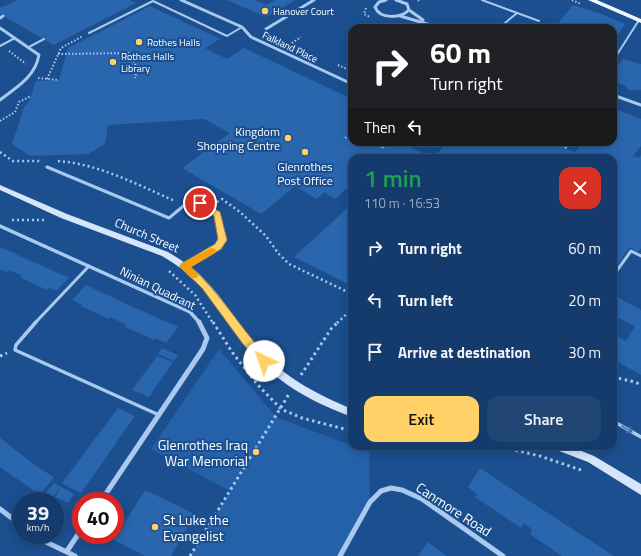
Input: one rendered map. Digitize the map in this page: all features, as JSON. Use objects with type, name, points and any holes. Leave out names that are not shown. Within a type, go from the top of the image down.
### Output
[{"type":"main road","points":[[590,0],[640,20]]},
{"type":"street","name":"Falkland Place","points":[[181,0],[242,27],[251,37],[348,82]]},
{"type":"street","points":[[266,29],[314,0]]},
{"type":"street","points":[[374,0],[379,2]]},
{"type":"street","points":[[386,0],[379,2],[375,7],[379,13],[388,16],[399,16],[430,24]]},
{"type":"street","points":[[396,0],[407,4]]},
{"type":"street","points":[[407,4],[410,0]]},
{"type":"street","points":[[407,4],[409,10],[430,24]]},
{"type":"street","points":[[399,16],[409,10]]},
{"type":"street","points":[[0,28],[39,55],[37,67],[25,80],[0,100]]},
{"type":"street","points":[[617,96],[641,105]]},
{"type":"street","name":"Church Street","points":[[0,187],[64,216],[166,254],[185,267],[206,286],[246,341],[264,361],[287,382],[325,404],[348,413]]},
{"type":"street","name":"Ninian Quadrant","points":[[0,226],[190,312],[201,325],[207,338],[203,349],[106,492]]},
{"type":"street","points":[[185,267],[210,252],[223,240]]},
{"type":"street","points":[[567,450],[591,459],[641,490]]},
{"type":"street","name":"Canmore Road","points":[[340,556],[370,500],[381,490],[395,488],[408,492],[422,499],[503,556]]},
{"type":"street","points":[[0,509],[12,518]]},
{"type":"street","points":[[51,544],[75,556]]},
{"type":"street","points":[[67,551],[72,544]]},
{"type":"lane","points":[[482,0],[539,21]]},
{"type":"lane","points":[[89,33],[153,1],[227,36],[242,27]]},
{"type":"lane","points":[[504,24],[517,13]]},
{"type":"lane","points":[[617,55],[640,20]]},
{"type":"lane","points":[[0,45],[15,38]]},
{"type":"lane","points":[[29,47],[44,39]]},
{"type":"lane","points":[[47,168],[169,218],[193,198],[217,214],[223,240]]},
{"type":"lane","points":[[617,270],[631,251],[641,256]]},
{"type":"lane","points":[[89,266],[23,336],[16,345],[15,350],[159,415]]},
{"type":"lane","points":[[617,423],[641,437]]},
{"type":"path","points":[[47,79],[60,48],[89,33]]},
{"type":"path","points":[[288,45],[301,37]]},
{"type":"path","points":[[0,45],[26,63],[26,68]]},
{"type":"path","points":[[58,54],[130,53],[137,68],[135,78]]},
{"type":"path","points":[[0,121],[15,112],[19,102],[31,96]]},
{"type":"path","points":[[0,152],[13,161],[44,161]]},
{"type":"path","points":[[52,161],[67,160],[93,168],[184,205]]},
{"type":"path","points":[[208,208],[222,199],[240,212],[266,236],[278,253],[289,264],[348,292]]},
{"type":"path","points":[[190,556],[294,386],[331,329],[348,313]]},
{"type":"path","points":[[617,378],[641,385]]},
{"type":"path","points":[[519,450],[583,470]]},
{"type":"shaded area","points":[[219,349],[276,417],[348,444],[348,450],[364,450],[369,452],[370,501],[340,556],[190,556],[230,491],[151,449]]},
{"type":"building","points":[[18,0],[130,0],[136,3],[54,45],[0,14],[0,8]]},
{"type":"building","name":"Hanover Court","points":[[227,0],[254,0],[266,5],[275,0],[296,0],[266,17]]},
{"type":"building","points":[[573,5],[625,24],[617,37],[617,24],[557,24]]},
{"type":"building","name":"Kingdom Shopping Centre","points":[[150,6],[220,39],[205,48],[227,59],[244,48],[348,97],[348,146],[411,146],[412,148],[424,154],[348,154],[348,187],[335,199],[324,192],[317,199],[295,186],[261,214],[182,168],[230,133],[204,119],[108,125],[105,144],[88,154],[30,156],[12,144],[25,105],[28,104],[36,81],[59,80],[68,48]]},
{"type":"building","points":[[622,59],[641,64],[641,90],[628,90],[626,86],[617,83],[617,68]]},
{"type":"building","points":[[617,110],[641,119],[641,146],[633,156],[639,158],[641,155],[641,248],[638,252],[629,247],[617,266],[617,154],[436,154],[445,146],[561,146],[575,152],[580,146],[617,146]]},
{"type":"building","points":[[348,208],[348,284],[294,257]]},
{"type":"building","points":[[0,247],[69,278],[56,291],[49,288],[47,290],[21,278],[22,276],[9,270],[7,272],[0,269]]},
{"type":"building","points":[[86,285],[178,327],[166,343],[155,338],[154,340],[125,327],[127,325],[110,317],[108,319],[72,300]]},
{"type":"building","points":[[617,297],[641,310],[641,375],[617,361],[617,336],[626,341],[635,326],[617,317]]},
{"type":"building","points":[[162,348],[178,355],[174,361],[158,354]]},
{"type":"building","points":[[157,356],[173,362],[149,397],[132,390]]},
{"type":"building","points":[[118,408],[135,416],[82,492],[62,483]]},
{"type":"building","points":[[0,438],[39,468],[54,477],[42,492],[36,492],[0,467]]},
{"type":"building","points":[[480,468],[614,556],[562,556],[530,534],[532,529],[523,523],[521,528],[475,497],[477,494],[468,487]]},
{"type":"building","points":[[54,483],[61,487],[57,492],[46,492]]},
{"type":"building","points":[[61,487],[72,493],[72,497],[68,503],[64,501],[64,492],[58,492]]},
{"type":"building","name":"St Luke the Evangelist","points":[[145,490],[195,514],[171,556],[145,556],[122,544],[124,544],[124,524]]},
{"type":"building","points":[[428,542],[446,556],[418,556]]},
{"type":"slow traffic","points":[[194,275],[185,267],[211,251]]},
{"type":"place","name":"Hanover Court","points":[[265,11]]},
{"type":"place","name":"Rothes Halls","points":[[139,42]]},
{"type":"place","name":"Rothes Halls Library","points":[[113,62]]},
{"type":"place","name":"Kingdom Shopping Centre","points":[[288,138]]},
{"type":"place","name":"Glenrothes Post Office","points":[[305,152]]},
{"type":"place","name":"Glenrothes Iraq War Memorial","points":[[256,452]]},
{"type":"place","name":"St Luke the Evangelist","points":[[155,527]]},
{"type":"route","points":[[200,203],[217,214],[223,240],[210,252],[185,267],[206,286],[246,341],[264,361]]}]
